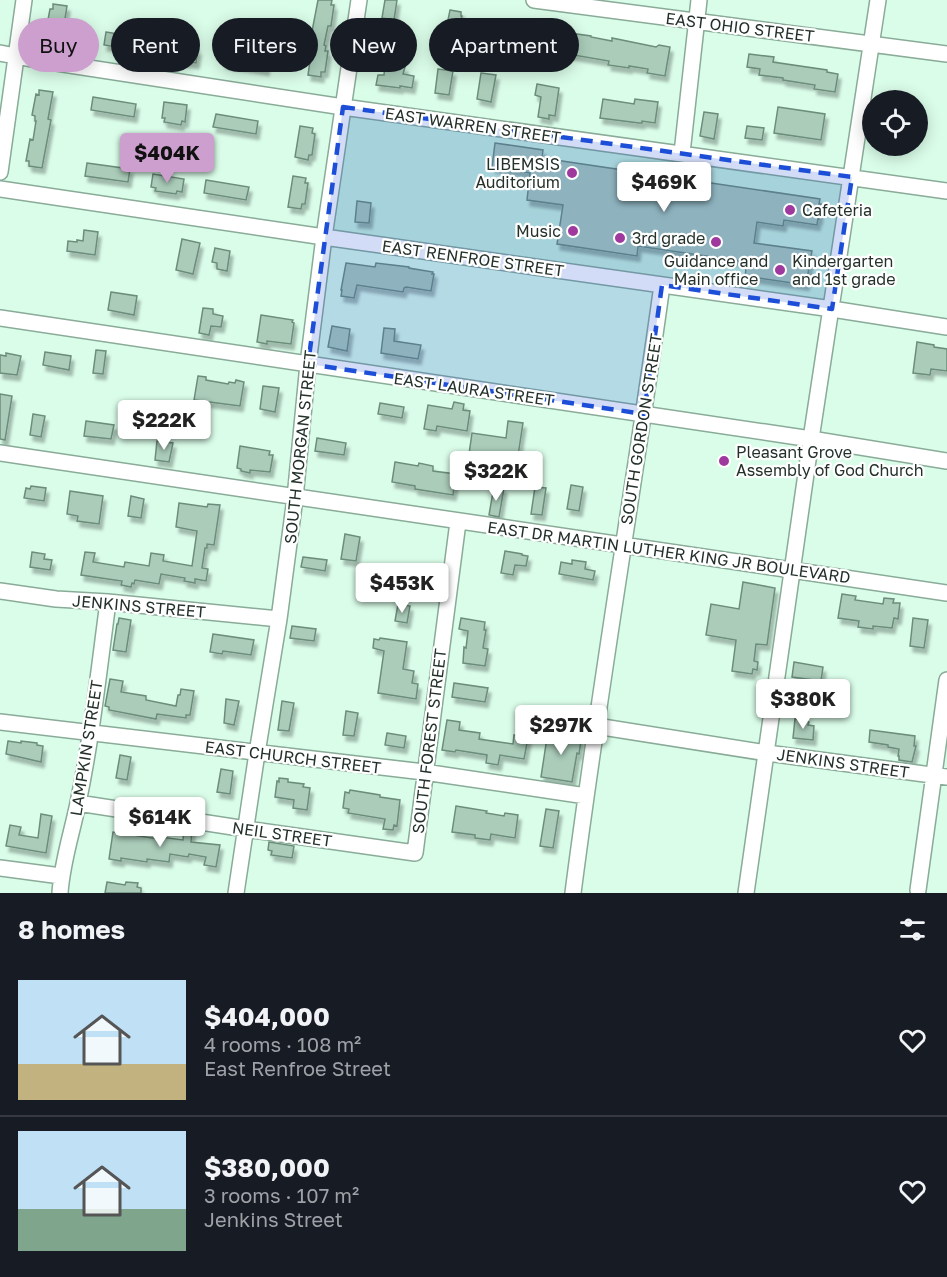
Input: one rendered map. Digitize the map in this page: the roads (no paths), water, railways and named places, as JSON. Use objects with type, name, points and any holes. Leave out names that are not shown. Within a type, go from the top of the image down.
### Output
[{"type":"street","points":[[0,172],[24,0]]},
{"type":"street","name":"SOUTH MORGAN STREET","points":[[236,893],[279,619],[324,237],[359,0]]},
{"type":"street","name":"EAST OHIO STREET","points":[[534,0],[947,54]]},
{"type":"street","points":[[682,153],[699,0]]},
{"type":"street","points":[[746,893],[811,439],[878,0]]},
{"type":"street","name":"EAST WARREN STREET","points":[[0,53],[343,106],[947,191]]},
{"type":"street","name":"EAST RENFROE STREET","points":[[0,189],[947,327]]},
{"type":"street","name":"SOUTH GORDON STREET","points":[[573,893],[662,285]]},
{"type":"street","name":"EAST LAURA STREET","points":[[0,318],[947,461]]},
{"type":"street","name":"EAST DR MARTIN LUTHER KING JR BOULEVARD","points":[[0,453],[947,593]]},
{"type":"street","name":"SOUTH FOREST STREET","points":[[415,854],[458,522]]},
{"type":"street","name":"JENKINS STREET","points":[[0,591],[56,599],[279,619]]},
{"type":"street","name":"LAMPKIN STREET","points":[[60,893],[61,876],[78,803],[90,732],[108,602]]},
{"type":"street","points":[[918,890],[941,776],[947,680]]},
{"type":"street","name":"EAST CHURCH STREET","points":[[0,722],[424,772],[586,796]]},
{"type":"street","name":"JENKINS STREET","points":[[596,726],[767,753],[941,776]]},
{"type":"street","name":"NEIL STREET","points":[[78,803],[415,854]]},
{"type":"street","points":[[0,868],[61,876]]},
{"type":"place","name":"LIBEMSIS Auditorium","points":[[572,173]]},
{"type":"place","name":"Cafeteria","points":[[790,210]]},
{"type":"place","name":"Music","points":[[573,231]]},
{"type":"place","name":"3rd grade","points":[[620,238]]},
{"type":"place","name":"Guidance and Main office","points":[[716,242]]},
{"type":"place","name":"Kindergarten and 1st grade","points":[[780,270]]},
{"type":"place","name":"Pleasant Grove Assembly of God Church","points":[[724,461]]}]
